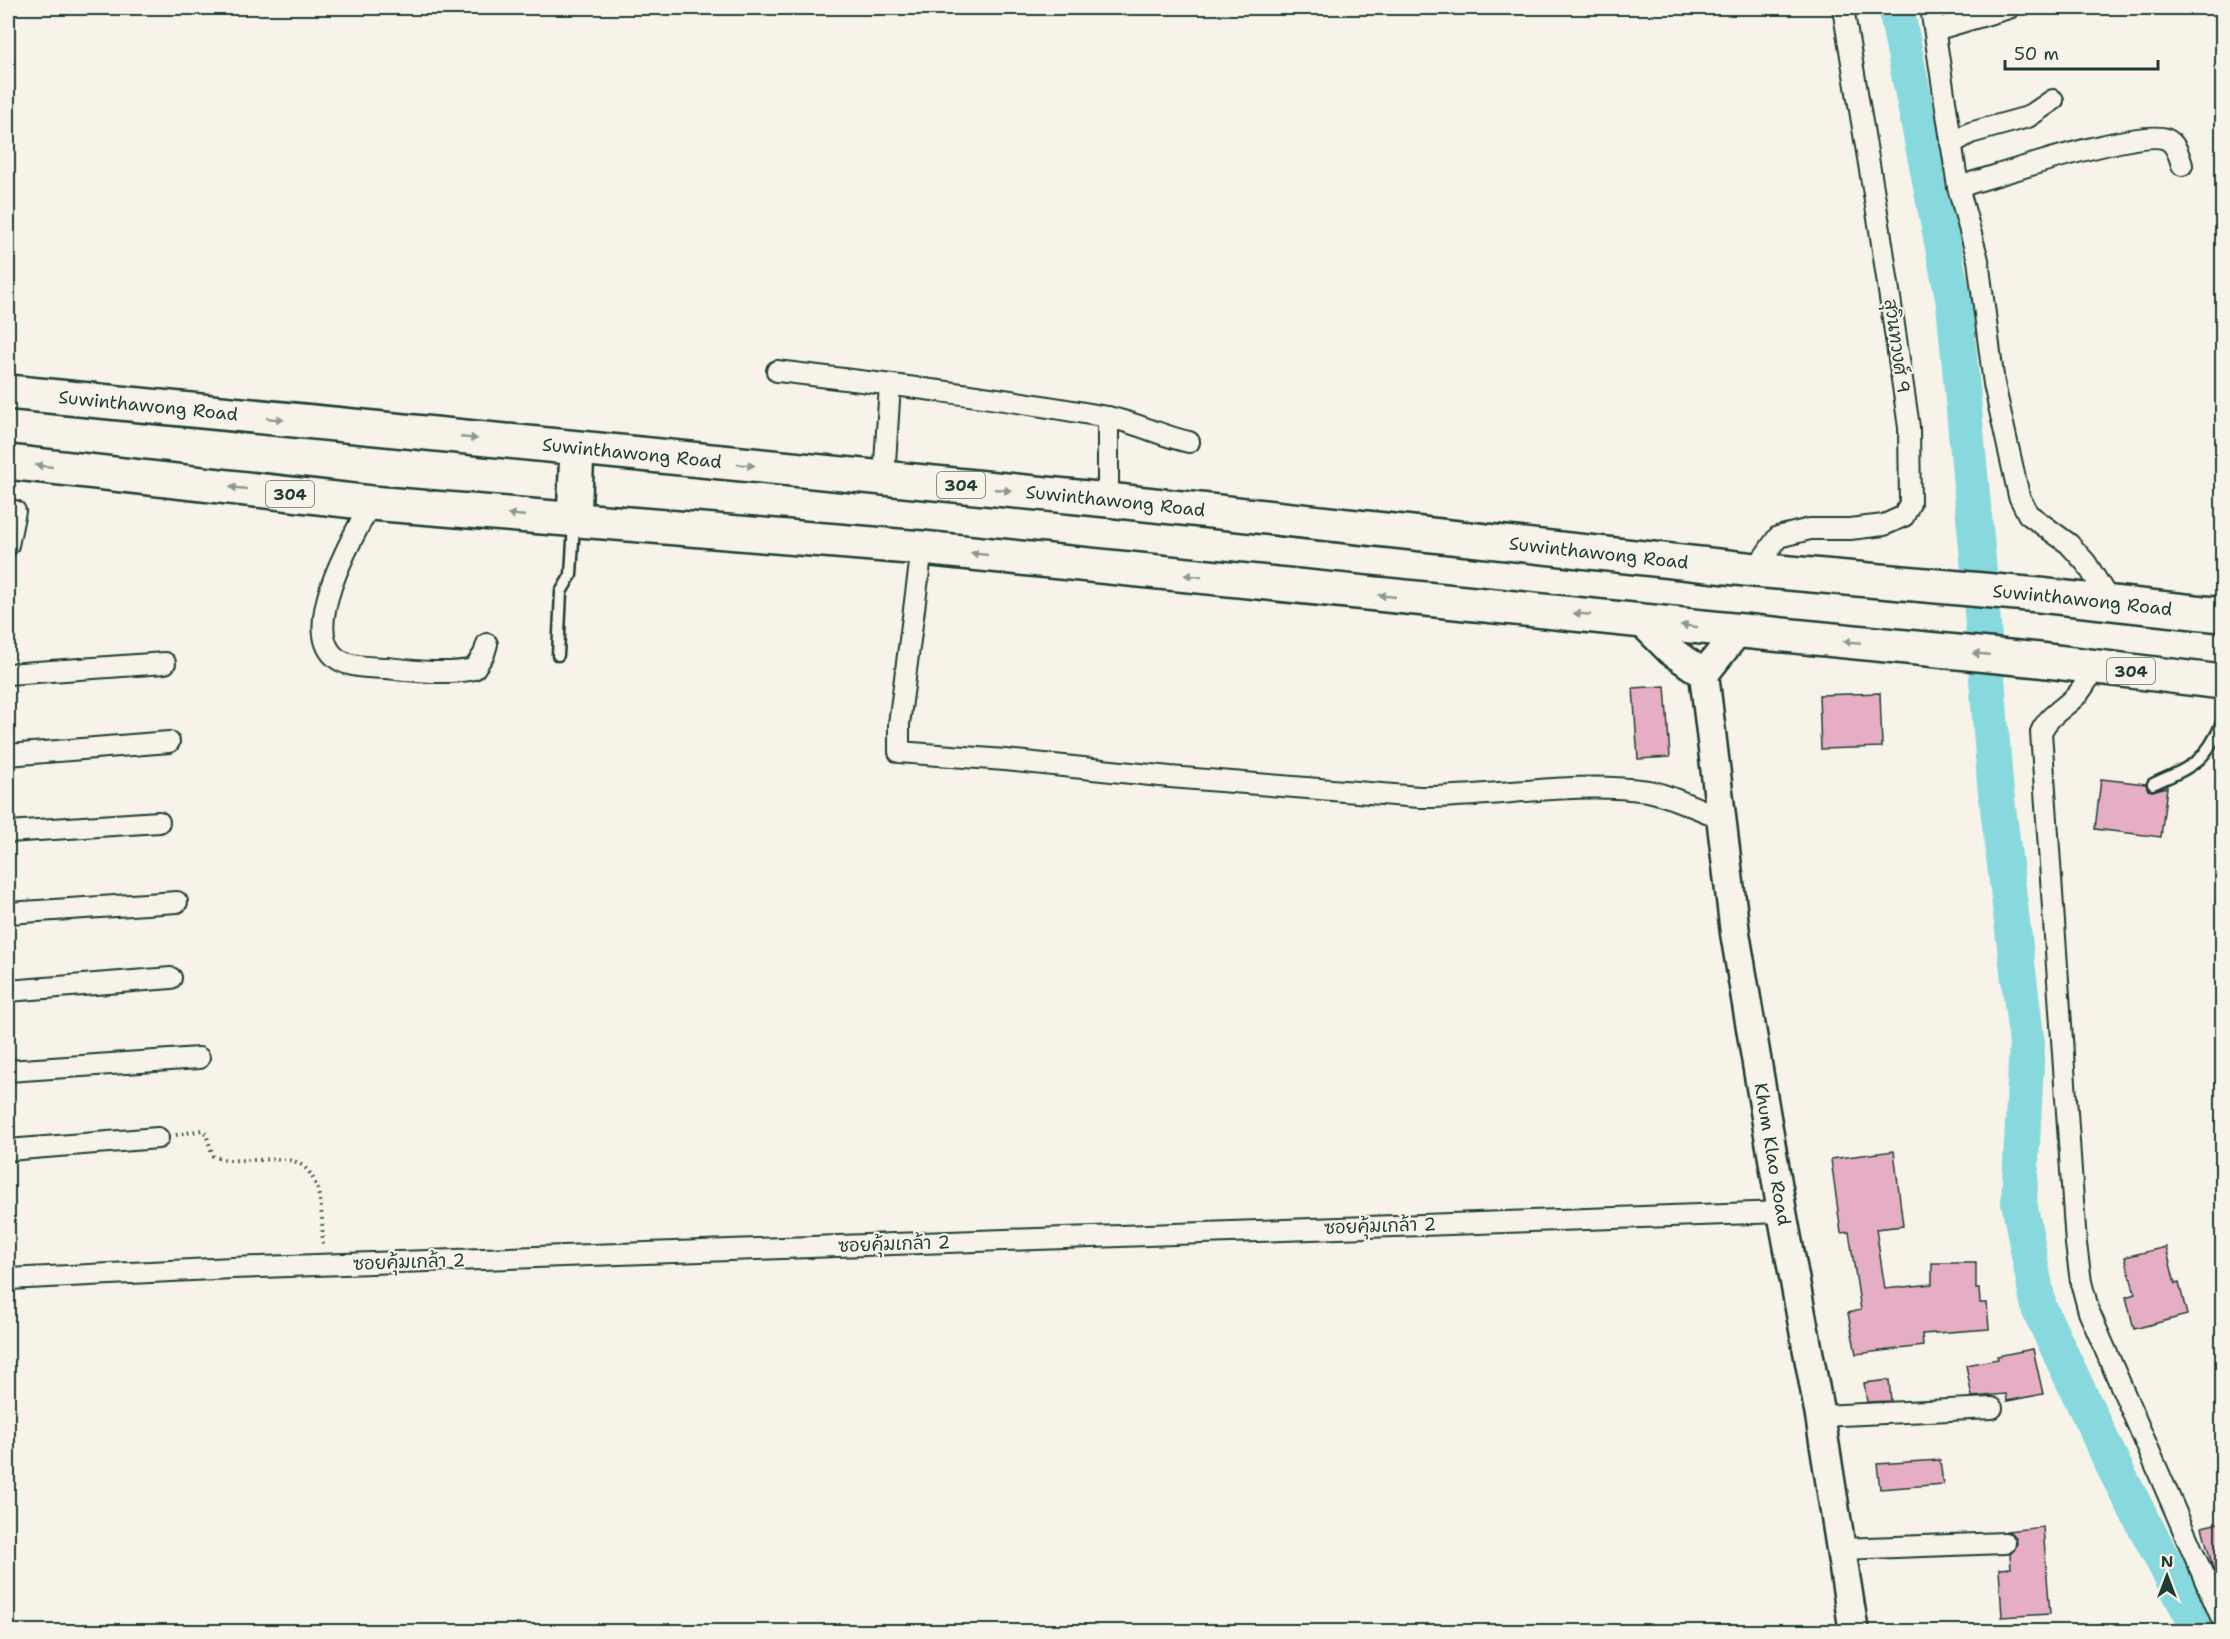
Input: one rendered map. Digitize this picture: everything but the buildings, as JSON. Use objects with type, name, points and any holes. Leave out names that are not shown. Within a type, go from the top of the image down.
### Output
[{"type":"highway","name":"Suwinthawong Road","points":[[8,392],[1108,500],[1755,570],[2039,595],[2223,615]]},
{"type":"highway","points":[[574,520],[577,449]]},
{"type":"highway","name":"304","points":[[8,462],[371,503],[922,548],[2039,660],[2223,682]]},
{"type":"main road","points":[[1640,620],[1671,651],[1704,674],[1738,631]]},
{"type":"main road","name":"Khum Klao Road","points":[[1704,674],[1735,933],[1782,1212],[1820,1416],[1854,1632]]},
{"type":"street","name":"สุวินทวงศ์ 9","points":[[1755,570],[1778,537],[1810,529],[1850,529],[1884,525],[1904,516],[1910,503],[1909,427],[1880,230],[1843,8]]},
{"type":"street","points":[[1931,8],[1958,187],[1978,260],[1994,384],[2019,496],[2028,514],[2069,544],[2086,563],[2112,604]]},
{"type":"street","points":[[1935,30],[2009,8]]},
{"type":"street","points":[[1951,144],[1970,133],[2028,117],[2053,100]]},
{"type":"street","points":[[1958,187],[2107,144],[2144,138],[2163,137],[2171,141],[2182,165]]},
{"type":"street","points":[[777,371],[1108,417],[1189,442]]},
{"type":"street","points":[[884,478],[890,385]]},
{"type":"street","points":[[1108,417],[1108,500]]},
{"type":"street","points":[[371,503],[338,567],[324,607],[323,632],[334,657],[348,664],[399,670],[461,672],[474,669],[484,654],[487,644]]},
{"type":"street","points":[[8,545],[15,511]]},
{"type":"street","points":[[922,548],[899,724],[899,752],[1419,797],[1471,796],[1559,789],[1609,788],[1651,791],[1722,819]]},
{"type":"street","points":[[8,674],[165,663]]},
{"type":"street","points":[[2095,667],[2076,696],[2044,725],[2041,732],[2076,1244],[2081,1282],[2089,1312],[2167,1496],[2223,1619]]},
{"type":"street","points":[[8,755],[170,742]]},
{"type":"street","points":[[8,832],[159,822]]},
{"type":"street","points":[[8,913],[177,902]]},
{"type":"street","points":[[8,991],[171,978]]},
{"type":"street","points":[[8,1071],[200,1058]]},
{"type":"street","points":[[8,1150],[158,1138]]},
{"type":"street","name":"ซอยคุ้มเกล้า 2","points":[[8,1279],[323,1265],[1782,1212]]},
{"type":"street","points":[[1820,1416],[1992,1408]]},
{"type":"street","points":[[1841,1549],[2004,1543]]},
{"type":"lane","points":[[558,655],[561,592],[571,575],[574,520]]},
{"type":"lane","points":[[2153,784],[2190,767],[2204,756],[2223,723]]},
{"type":"path","points":[[158,1138],[202,1130],[206,1134],[213,1156],[224,1160],[284,1159],[298,1163],[305,1168],[312,1174],[321,1208],[323,1265]]},
{"type":"waterway","points":[[1896,8],[1954,303],[1978,559],[1995,783],[2027,1044],[2019,1202],[2039,1308],[2114,1467],[2201,1632]]}]
